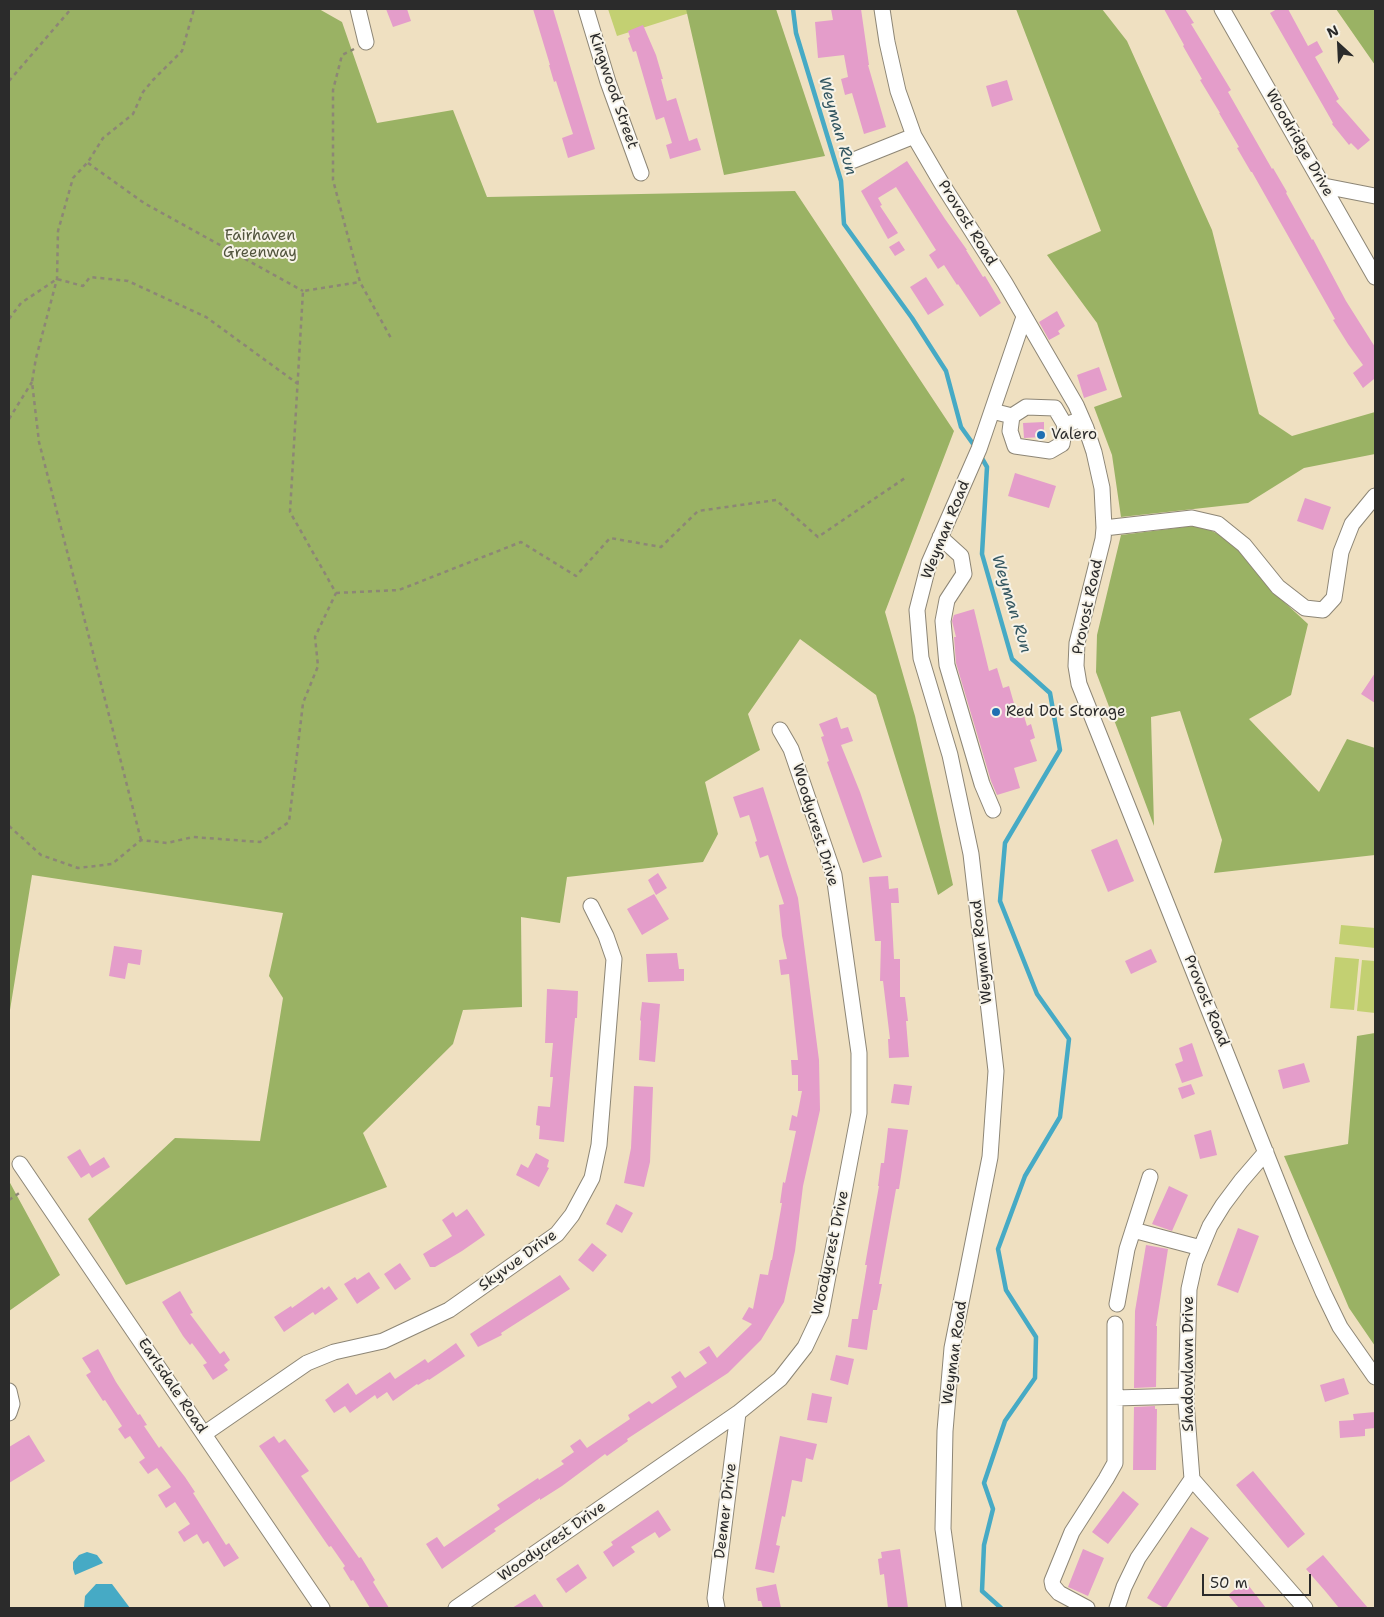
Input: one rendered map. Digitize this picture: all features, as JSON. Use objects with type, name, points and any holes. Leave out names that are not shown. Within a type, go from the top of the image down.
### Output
[{"type":"street","points":[[358,9],[366,42]]},
{"type":"street","name":"Kingwood Street","points":[[586,9],[608,82],[640,173]]},
{"type":"street","name":"Provost Road","points":[[882,9],[898,91],[914,136],[1005,283],[1076,405],[1094,452],[1102,488],[1104,528],[1103,539],[1077,643],[1076,666],[1079,684],[1323,1292],[1340,1327],[1375,1377]]},
{"type":"street","name":"Woodridge Drive","points":[[1222,9],[1375,277]]},
{"type":"street","points":[[854,160],[914,136]]},
{"type":"street","points":[[1324,186],[1375,196]]},
{"type":"street","name":"Weyman Road","points":[[954,1608],[943,1529],[945,1431],[952,1348],[990,1157],[996,1071],[971,854],[950,755],[921,658],[917,610],[929,563],[969,472],[992,413],[1024,317]]},
{"type":"street","points":[[992,413],[1012,416],[1026,407],[1055,408],[1065,426],[1062,444],[1050,451],[1015,446],[1010,432],[1012,416]]},
{"type":"street","points":[[1065,426],[1082,419]]},
{"type":"street","points":[[1104,528],[1192,518],[1218,524],[1244,545],[1278,587],[1305,608],[1323,610],[1334,598],[1341,552],[1352,524],[1375,496]]},
{"type":"street","points":[[940,537],[961,556],[964,574],[947,600],[943,621],[947,665],[982,784],[994,810]]},
{"type":"street","name":"Woodycrest Drive","points":[[456,1608],[738,1413],[780,1379],[805,1347],[821,1313],[859,1113],[860,1053],[834,875],[791,749],[780,730]]},
{"type":"street","name":"Skyvue Drive","points":[[204,1434],[307,1363],[334,1352],[383,1341],[449,1310],[557,1234],[572,1215],[592,1178],[599,1145],[614,959],[606,936],[591,906]]},
{"type":"street","name":"Shadowlawn Drive","points":[[1192,1479],[1186,1396],[1189,1289],[1195,1262],[1210,1226],[1223,1204],[1266,1152]]},
{"type":"street","name":"Earlsdale Road","points":[[20,1164],[322,1608]]},
{"type":"street","points":[[1118,1304],[1127,1249],[1150,1177]]},
{"type":"street","points":[[1133,1230],[1201,1248]]},
{"type":"street","points":[[1087,1608],[1059,1593],[1053,1586],[1052,1581],[1072,1532],[1114,1463],[1115,1324]]},
{"type":"street","points":[[9,1391],[12,1404],[9,1413]]},
{"type":"street","points":[[1115,1398],[1186,1396]]},
{"type":"street","name":"Deemer Drive","points":[[717,1608],[716,1598],[738,1413]]},
{"type":"street","points":[[1117,1608],[1124,1587],[1138,1558],[1192,1479],[1305,1608]]},
{"type":"path","points":[[9,81],[71,9]]},
{"type":"path","points":[[141,840],[39,442],[32,382],[36,358],[57,279],[58,231],[73,178],[88,162],[103,138],[133,114],[143,92],[182,51],[194,9]]},
{"type":"path","points":[[366,42],[342,55],[333,90],[333,180],[360,282],[392,340]]},
{"type":"path","points":[[88,162],[144,203],[303,292],[360,282]]},
{"type":"path","points":[[9,318],[21,303],[57,279],[83,286],[90,277],[128,281],[206,317],[298,384]]},
{"type":"path","points":[[303,292],[290,512],[336,592]]},
{"type":"path","points":[[9,419],[32,382]]},
{"type":"path","points":[[336,592],[399,590],[521,542],[576,576],[610,538],[660,547],[698,512],[776,500],[818,537],[905,478]]},
{"type":"path","points":[[9,826],[41,854],[78,868],[112,864],[141,840],[167,843],[193,837],[260,842],[289,822],[303,703],[318,666],[315,637],[336,592]]},
{"type":"green space","name":"Fairhaven Greenway","points":[[9,9],[319,9],[342,22],[377,123],[453,110],[487,197],[795,191],[954,431],[885,612],[915,716],[953,885],[938,895],[876,695],[800,639],[748,714],[760,750],[705,782],[718,834],[703,862],[567,877],[560,923],[521,917],[522,1007],[463,1010],[453,1044],[363,1133],[387,1187],[126,1285],[88,1219],[175,1138],[260,1141],[283,998],[269,976],[283,913],[32,875],[9,1016]]},
{"type":"green space","points":[[608,9],[702,9],[617,36]]},
{"type":"green space","points":[[686,9],[776,9],[825,156],[724,175]]},
{"type":"green space","points":[[1016,9],[1102,9],[1127,41],[1212,230],[1259,414],[1292,436],[1375,412],[1375,454],[1304,468],[1248,503],[1121,517],[1112,455],[1094,407],[1122,397],[1097,323],[1047,255],[1101,231]]},
{"type":"green space","points":[[1336,9],[1375,9],[1375,65]]},
{"type":"green space","points":[[1200,525],[1232,541],[1269,588],[1308,624],[1291,695],[1249,719],[1319,792],[1347,739],[1375,748],[1375,855],[1214,873],[1222,840],[1180,711],[1151,717],[1154,826],[1096,672],[1097,635],[1121,535]]},
{"type":"green space","points":[[1341,925],[1375,928],[1375,948],[1339,944]]},
{"type":"green space","points":[[1335,957],[1359,959],[1354,1010],[1330,1008]]},
{"type":"green space","points":[[1362,960],[1375,961],[1375,1013],[1357,1011]]},
{"type":"green space","points":[[1375,1033],[1375,1346],[1349,1308],[1284,1156],[1348,1144],[1357,1036]]},
{"type":"green space","points":[[9,1181],[60,1275],[9,1311]]},
{"type":"water","points":[[87,1552],[97,1555],[103,1563],[75,1575],[73,1562],[79,1555]]},
{"type":"water","points":[[96,1584],[112,1584],[130,1608],[84,1608],[85,1596]]},
{"type":"building","points":[[386,9],[407,9],[411,21],[393,27]]},
{"type":"building","points":[[533,9],[553,9],[595,149],[568,158],[562,138],[573,134],[556,81],[554,82]]},
{"type":"building","points":[[831,9],[861,9],[868,65],[886,127],[864,134],[852,93],[845,95],[841,79],[848,77],[844,55],[818,58],[815,22],[833,20]]},
{"type":"building","points":[[1164,9],[1185,9],[1194,23],[1191,24],[1231,90],[1228,92],[1287,192],[1346,301],[1375,347],[1375,381],[1374,379],[1363,388],[1353,373],[1363,365],[1333,320],[1335,319],[1200,80],[1202,79]]},
{"type":"building","points":[[1277,9],[1288,9],[1308,46],[1317,41],[1323,52],[1315,57],[1339,99],[1336,101],[1370,140],[1358,150],[1351,143],[1349,145],[1332,124],[1270,13]]},
{"type":"building","points":[[643,25],[656,55],[667,101],[676,98],[689,141],[697,138],[701,150],[670,159],[666,145],[672,143],[664,117],[656,120],[636,51],[633,52],[628,38],[630,37],[628,31]]},
{"type":"building","points":[[1007,80],[1013,100],[992,107],[986,86]]},
{"type":"building","points":[[907,161],[983,277],[985,276],[1001,303],[980,317],[944,265],[938,269],[929,255],[936,250],[896,187],[878,198],[882,205],[880,206],[898,233],[888,239],[861,191]]},
{"type":"building","points":[[899,241],[905,250],[895,256],[889,247]]},
{"type":"building","points":[[926,277],[944,305],[928,315],[910,287]]},
{"type":"building","points":[[1057,311],[1065,326],[1058,331],[1060,334],[1049,340],[1039,322]]},
{"type":"building","points":[[1099,367],[1107,390],[1084,398],[1077,375]]},
{"type":"building","points":[[1044,422],[1044,437],[1024,438],[1023,423]]},
{"type":"building","points":[[1015,473],[1056,486],[1049,508],[1008,496]]},
{"type":"building","points":[[1305,498],[1331,507],[1323,530],[1297,521]]},
{"type":"building","points":[[974,609],[989,671],[997,668],[1003,688],[1009,686],[1015,707],[1021,706],[1027,726],[1031,724],[1035,738],[1030,740],[1037,761],[1014,768],[1020,788],[997,795],[991,781],[956,663],[954,637],[956,637],[952,621],[954,615]]},
{"type":"building","points":[[1375,673],[1375,703],[1361,694]]},
{"type":"building","points":[[837,717],[841,729],[848,727],[853,741],[841,745],[860,792],[882,857],[863,863],[827,762],[829,761],[821,737],[824,736],[819,724]]},
{"type":"building","points":[[763,787],[798,898],[819,1060],[820,1110],[803,1186],[795,1251],[784,1302],[761,1340],[728,1373],[627,1439],[628,1441],[607,1456],[605,1454],[562,1486],[540,1500],[540,1498],[494,1529],[496,1531],[442,1569],[426,1544],[437,1537],[444,1547],[500,1509],[497,1505],[538,1478],[539,1480],[564,1464],[561,1461],[574,1452],[570,1446],[580,1439],[587,1448],[630,1419],[628,1415],[649,1401],[652,1404],[677,1387],[671,1377],[680,1371],[685,1378],[707,1363],[699,1352],[709,1346],[717,1358],[752,1324],[742,1319],[749,1307],[753,1309],[760,1274],[768,1275],[772,1260],[782,1203],[780,1203],[783,1182],[785,1183],[796,1131],[789,1130],[792,1115],[797,1117],[802,1091],[798,1091],[798,1075],[792,1075],[791,1060],[798,1060],[789,974],[781,975],[779,960],[787,959],[782,936],[779,905],[784,904],[768,855],[760,858],[749,815],[740,818],[733,797]]},
{"type":"building","points":[[1117,839],[1134,881],[1108,892],[1091,850]]},
{"type":"building","points":[[658,873],[667,888],[656,895],[648,880]]},
{"type":"building","points":[[888,876],[889,889],[898,888],[899,903],[891,903],[894,959],[900,959],[900,997],[905,997],[909,1057],[889,1058],[888,1039],[890,1039],[883,981],[880,981],[881,941],[875,941],[869,877]]},
{"type":"building","points":[[654,894],[669,919],[642,935],[627,909]]},
{"type":"building","points":[[114,946],[142,950],[140,965],[128,963],[125,979],[109,976]]},
{"type":"building","points":[[1151,949],[1157,962],[1131,974],[1125,961]]},
{"type":"building","points":[[677,953],[679,969],[684,969],[684,981],[648,982],[646,954]]},
{"type":"building","points":[[547,989],[578,991],[564,1142],[539,1139],[540,1126],[536,1125],[538,1106],[550,1107],[553,1077],[550,1077],[553,1043],[545,1043]]},
{"type":"building","points":[[642,1002],[660,1004],[655,1062],[639,1060]]},
{"type":"building","points":[[1192,1043],[1203,1076],[1182,1083],[1175,1064],[1183,1061],[1179,1048]]},
{"type":"building","points":[[1304,1063],[1310,1082],[1283,1089],[1278,1070]]},
{"type":"building","points":[[894,1084],[912,1086],[909,1105],[891,1103]]},
{"type":"building","points":[[1191,1084],[1195,1094],[1182,1099],[1178,1088]]},
{"type":"building","points":[[634,1086],[653,1087],[650,1162],[644,1187],[624,1183],[631,1148]]},
{"type":"building","points":[[888,1128],[908,1130],[899,1189],[896,1189],[879,1284],[882,1284],[877,1310],[873,1310],[867,1350],[848,1347],[852,1319],[858,1319]]},
{"type":"building","points":[[1211,1130],[1217,1155],[1200,1159],[1194,1135]]},
{"type":"building","points":[[80,1149],[90,1166],[104,1157],[110,1167],[92,1178],[89,1173],[81,1178],[67,1157]]},
{"type":"building","points":[[536,1153],[549,1160],[547,1167],[549,1168],[539,1187],[516,1175],[521,1164],[528,1168]]},
{"type":"building","points":[[1169,1186],[1188,1195],[1172,1231],[1152,1224]]},
{"type":"building","points":[[616,1204],[633,1213],[622,1233],[606,1224]]},
{"type":"building","points":[[467,1209],[485,1235],[435,1267],[430,1267],[423,1254],[452,1236],[442,1220],[453,1212],[456,1217]]},
{"type":"building","points":[[1238,1228],[1259,1236],[1238,1293],[1217,1285]]},
{"type":"building","points":[[592,1243],[607,1255],[593,1272],[578,1260]]},
{"type":"building","points":[[1146,1245],[1168,1249],[1156,1326],[1156,1387],[1134,1388],[1135,1311]]},
{"type":"building","points":[[400,1263],[411,1279],[395,1290],[384,1274]]},
{"type":"building","points":[[369,1272],[380,1288],[357,1304],[344,1284],[355,1277],[357,1280]]},
{"type":"building","points":[[560,1275],[570,1289],[501,1333],[502,1335],[478,1347],[470,1334]]},
{"type":"building","points":[[329,1286],[338,1299],[315,1315],[313,1312],[284,1332],[274,1317],[291,1306],[292,1308],[322,1287],[324,1290]]},
{"type":"building","points":[[180,1291],[193,1313],[190,1314],[220,1354],[224,1351],[230,1360],[224,1365],[228,1370],[213,1380],[203,1365],[207,1363],[192,1343],[190,1345],[183,1336],[162,1302]]},
{"type":"building","points":[[456,1343],[465,1356],[429,1380],[417,1384],[393,1401],[387,1392],[377,1399],[375,1395],[350,1413],[345,1406],[334,1413],[325,1400],[348,1383],[356,1395],[390,1372],[395,1379],[425,1359],[428,1363]]},
{"type":"building","points":[[98,1349],[116,1382],[147,1425],[144,1426],[159,1448],[161,1446],[185,1477],[226,1545],[229,1543],[239,1558],[224,1567],[208,1541],[203,1544],[197,1534],[184,1542],[178,1532],[190,1524],[175,1502],[166,1508],[158,1495],[171,1487],[157,1468],[148,1474],[139,1462],[145,1458],[130,1436],[125,1439],[118,1429],[122,1426],[86,1375],[91,1372],[82,1358]]},
{"type":"building","points":[[836,1355],[854,1359],[848,1385],[830,1380]]},
{"type":"building","points":[[1344,1378],[1349,1394],[1325,1402],[1320,1385]]},
{"type":"building","points":[[812,1393],[832,1397],[827,1423],[807,1420]]},
{"type":"building","points":[[1155,1406],[1155,1409],[1157,1409],[1156,1470],[1133,1470],[1134,1407]]},
{"type":"building","points":[[1375,1412],[1375,1428],[1365,1429],[1365,1436],[1340,1438],[1339,1421],[1354,1420],[1353,1414]]},
{"type":"building","points":[[29,1435],[45,1461],[9,1483],[9,1447]]},
{"type":"building","points":[[274,1436],[279,1443],[285,1439],[309,1471],[301,1476],[359,1558],[361,1557],[375,1580],[373,1582],[389,1608],[370,1608],[353,1580],[351,1581],[343,1568],[345,1566],[331,1546],[329,1547],[259,1446]]},
{"type":"building","points":[[780,1436],[817,1444],[813,1460],[806,1458],[802,1482],[792,1480],[785,1517],[782,1516],[776,1545],[780,1546],[774,1573],[755,1569]]},
{"type":"building","points":[[1253,1471],[1305,1534],[1288,1548],[1236,1485]]},
{"type":"building","points":[[1123,1491],[1139,1504],[1108,1544],[1092,1532]]},
{"type":"building","points":[[658,1510],[671,1530],[659,1538],[655,1532],[631,1547],[635,1552],[613,1567],[603,1552],[613,1545],[611,1542]]},
{"type":"building","points":[[1191,1527],[1209,1538],[1166,1608],[1164,1608],[1147,1598]]},
{"type":"building","points":[[900,1549],[908,1608],[888,1608],[884,1574],[880,1575],[878,1559],[882,1558],[881,1552]]},
{"type":"building","points":[[1083,1549],[1104,1558],[1088,1596],[1068,1587]]},
{"type":"building","points":[[1323,1555],[1368,1608],[1339,1608],[1306,1569]]},
{"type":"building","points":[[578,1564],[587,1578],[566,1593],[556,1579]]},
{"type":"building","points":[[1245,1581],[1266,1608],[1239,1608],[1228,1595]]},
{"type":"building","points":[[776,1584],[781,1608],[763,1608],[761,1601],[758,1601],[756,1588]]},
{"type":"building","points":[[535,1594],[544,1608],[512,1608]]},
{"type":"waterway","name":"Weyman Run","points":[[793,9],[796,33],[841,181],[844,224],[912,318],[946,371],[961,427],[976,448]]},
{"type":"waterway","name":"Weyman Run","points":[[980,455],[987,467],[982,554],[1012,659],[1050,693],[1060,750],[1005,843],[1000,901],[1037,994],[1069,1039],[1060,1117],[1025,1176],[998,1249],[1006,1290],[1036,1337],[1035,1378],[1005,1421],[984,1483],[993,1509],[984,1545],[982,1591],[1001,1608]]},
{"type":"place","name":"Valero","points":[[1041,435]]},
{"type":"place","name":"Red Dot Storage","points":[[996,712]]}]
